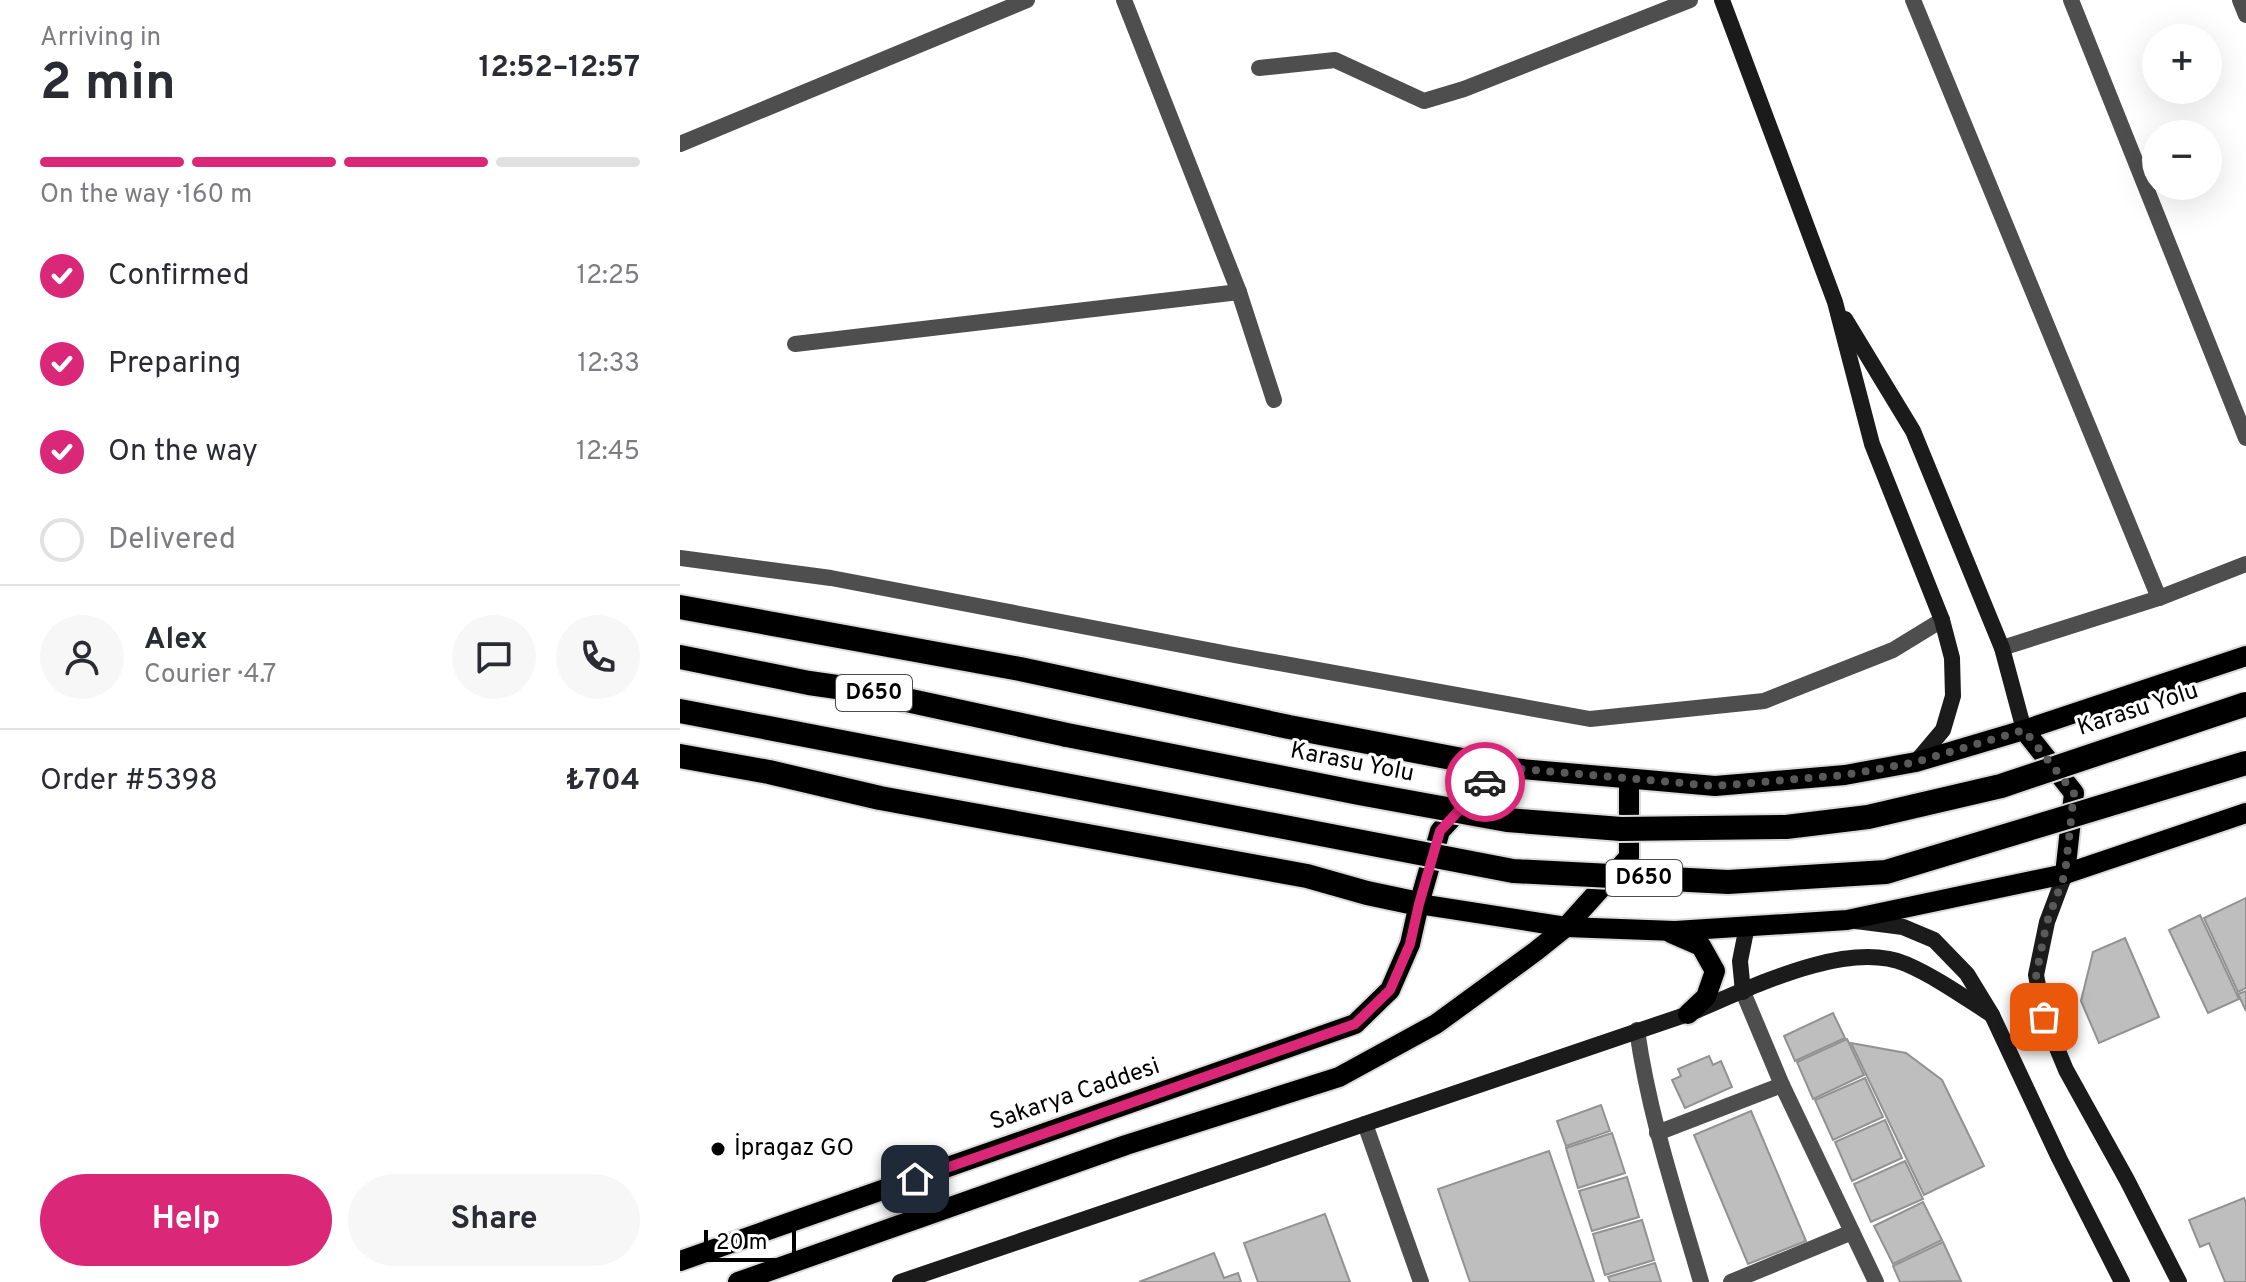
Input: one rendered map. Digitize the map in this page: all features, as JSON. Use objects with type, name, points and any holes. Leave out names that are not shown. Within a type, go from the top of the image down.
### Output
[{"type":"highway","points":[[680,607],[1020,669],[1289,727],[1499,767]]},
{"type":"highway","name":"Karasu Yolu","points":[[680,657],[865,691],[1359,793],[1507,820],[1621,829],[1786,827],[1868,817],[2001,786],[2246,704]]},
{"type":"highway","name":"D650","points":[[680,711],[1513,871],[1728,882],[1886,872],[2246,763]]},
{"type":"highway","points":[[680,756],[769,772],[895,801],[1307,876],[1419,904]]},
{"type":"main road","points":[[1722,0],[1835,302],[1872,444],[1942,620],[1952,658],[1953,696],[1943,730],[1916,762]]},
{"type":"main road","points":[[1835,302],[1913,431],[2002,648],[2024,730],[2074,793],[2065,874],[2047,922],[2036,975],[2044,1017],[2066,1070],[2179,1282]]},
{"type":"main road","points":[[1499,767],[1715,786],[1845,775],[1916,762],[2024,730],[2246,656]]},
{"type":"main road","name":"Sakarya Caddesi","points":[[680,1261],[1355,1024],[1390,990],[1410,944],[1440,831],[1499,767]]},
{"type":"main road","points":[[738,1282],[1126,1145],[1339,1077],[1436,1024],[1566,927],[1629,857],[1629,779]]},
{"type":"main road","points":[[1419,904],[1566,927],[1668,931],[1847,920],[2065,874],[2246,813]]},
{"type":"main road","points":[[1847,920],[1903,927],[1934,940],[1967,974],[1992,1015],[2122,1282]]},
{"type":"main road","points":[[1743,992],[1740,961],[1747,926]]},
{"type":"main road","points":[[1668,931],[1701,946],[1715,971],[1706,997],[1688,1014]]},
{"type":"main road","points":[[900,1282],[1688,1014],[1777,976],[1836,961],[1868,956],[1904,963],[1992,1015]]},
{"type":"street","points":[[680,144],[1027,0]]},
{"type":"street","points":[[1124,0],[1239,292],[1274,400]]},
{"type":"street","points":[[1259,68],[1335,60],[1424,101],[1464,89],[1690,0]]},
{"type":"street","points":[[1913,0],[2159,598]]},
{"type":"street","points":[[2071,0],[2246,438]]},
{"type":"street","points":[[2240,0],[2246,15]]},
{"type":"street","points":[[795,344],[1239,292]]},
{"type":"street","points":[[680,558],[831,578],[1590,719],[1764,701],[1893,650],[1942,620]]},
{"type":"street","points":[[2002,648],[2159,598],[2246,564]]},
{"type":"street","points":[[1743,992],[1782,1085],[1876,1282]]},
{"type":"street","points":[[1637,1030],[1643,1075],[1657,1133],[1701,1282]]},
{"type":"street","points":[[1657,1133],[1782,1085]]},
{"type":"street","points":[[1365,1124],[1421,1282]]},
{"type":"street","points":[[1731,1282],[1852,1232]]},
{"type":"building","points":[[2246,898],[2246,988],[2238,992],[2204,918]]},
{"type":"building","points":[[2200,915],[2239,999],[2208,1013],[2169,930]]},
{"type":"building","points":[[2125,938],[2159,1017],[2099,1043],[2081,1001],[2093,952]]},
{"type":"building","points":[[2246,991],[2246,1011],[2238,994]]},
{"type":"building","points":[[1833,1013],[1845,1038],[1795,1061],[1784,1036]]},
{"type":"building","points":[[1847,1039],[1864,1075],[1813,1099],[1797,1062]]},
{"type":"building","points":[[1851,1043],[1906,1053],[1942,1080],[1984,1166],[1924,1195]]},
{"type":"building","points":[[1709,1056],[1713,1065],[1721,1061],[1732,1087],[1685,1108],[1672,1080],[1681,1076],[1678,1069]]},
{"type":"building","points":[[1865,1078],[1883,1117],[1833,1140],[1815,1100]]},
{"type":"building","points":[[1601,1105],[1610,1131],[1566,1146],[1557,1121]]},
{"type":"building","points":[[1751,1111],[1806,1241],[1748,1264],[1694,1135]]},
{"type":"building","points":[[1885,1120],[1902,1158],[1852,1181],[1835,1142]]},
{"type":"building","points":[[1612,1133],[1625,1173],[1578,1188],[1566,1148]]},
{"type":"building","points":[[1549,1151],[1594,1282],[1470,1282],[1438,1189]]},
{"type":"building","points":[[1905,1161],[1923,1199],[1871,1222],[1854,1184]]},
{"type":"building","points":[[1627,1177],[1639,1217],[1592,1231],[1579,1191]]},
{"type":"building","points":[[2244,1198],[2246,1282],[2225,1282],[2209,1243],[2200,1247],[2189,1220]]},
{"type":"building","points":[[1923,1202],[1942,1240],[1893,1264],[1874,1226]]},
{"type":"building","points":[[1325,1214],[1350,1282],[1258,1282],[1244,1243]]},
{"type":"building","points":[[1642,1220],[1654,1260],[1605,1275],[1593,1234]]},
{"type":"building","points":[[1943,1242],[1961,1281],[1900,1282],[1893,1266]]},
{"type":"building","points":[[1214,1253],[1224,1278],[1238,1273],[1241,1282],[1139,1282]]},
{"type":"building","points":[[1655,1263],[1661,1282],[1610,1282],[1608,1277]]},
{"type":"way so far","points":[[1485,782],[1499,767],[1715,786],[1845,775],[1916,762],[2024,730],[2074,793],[2065,874],[2047,922],[2036,975],[2044,1017]]},
{"type":"place","name":"İpragaz GO","points":[[718,1149]]},
{"type":"route","points":[[915,1179],[1355,1024],[1390,990],[1410,944],[1440,831],[1485,782]]}]
